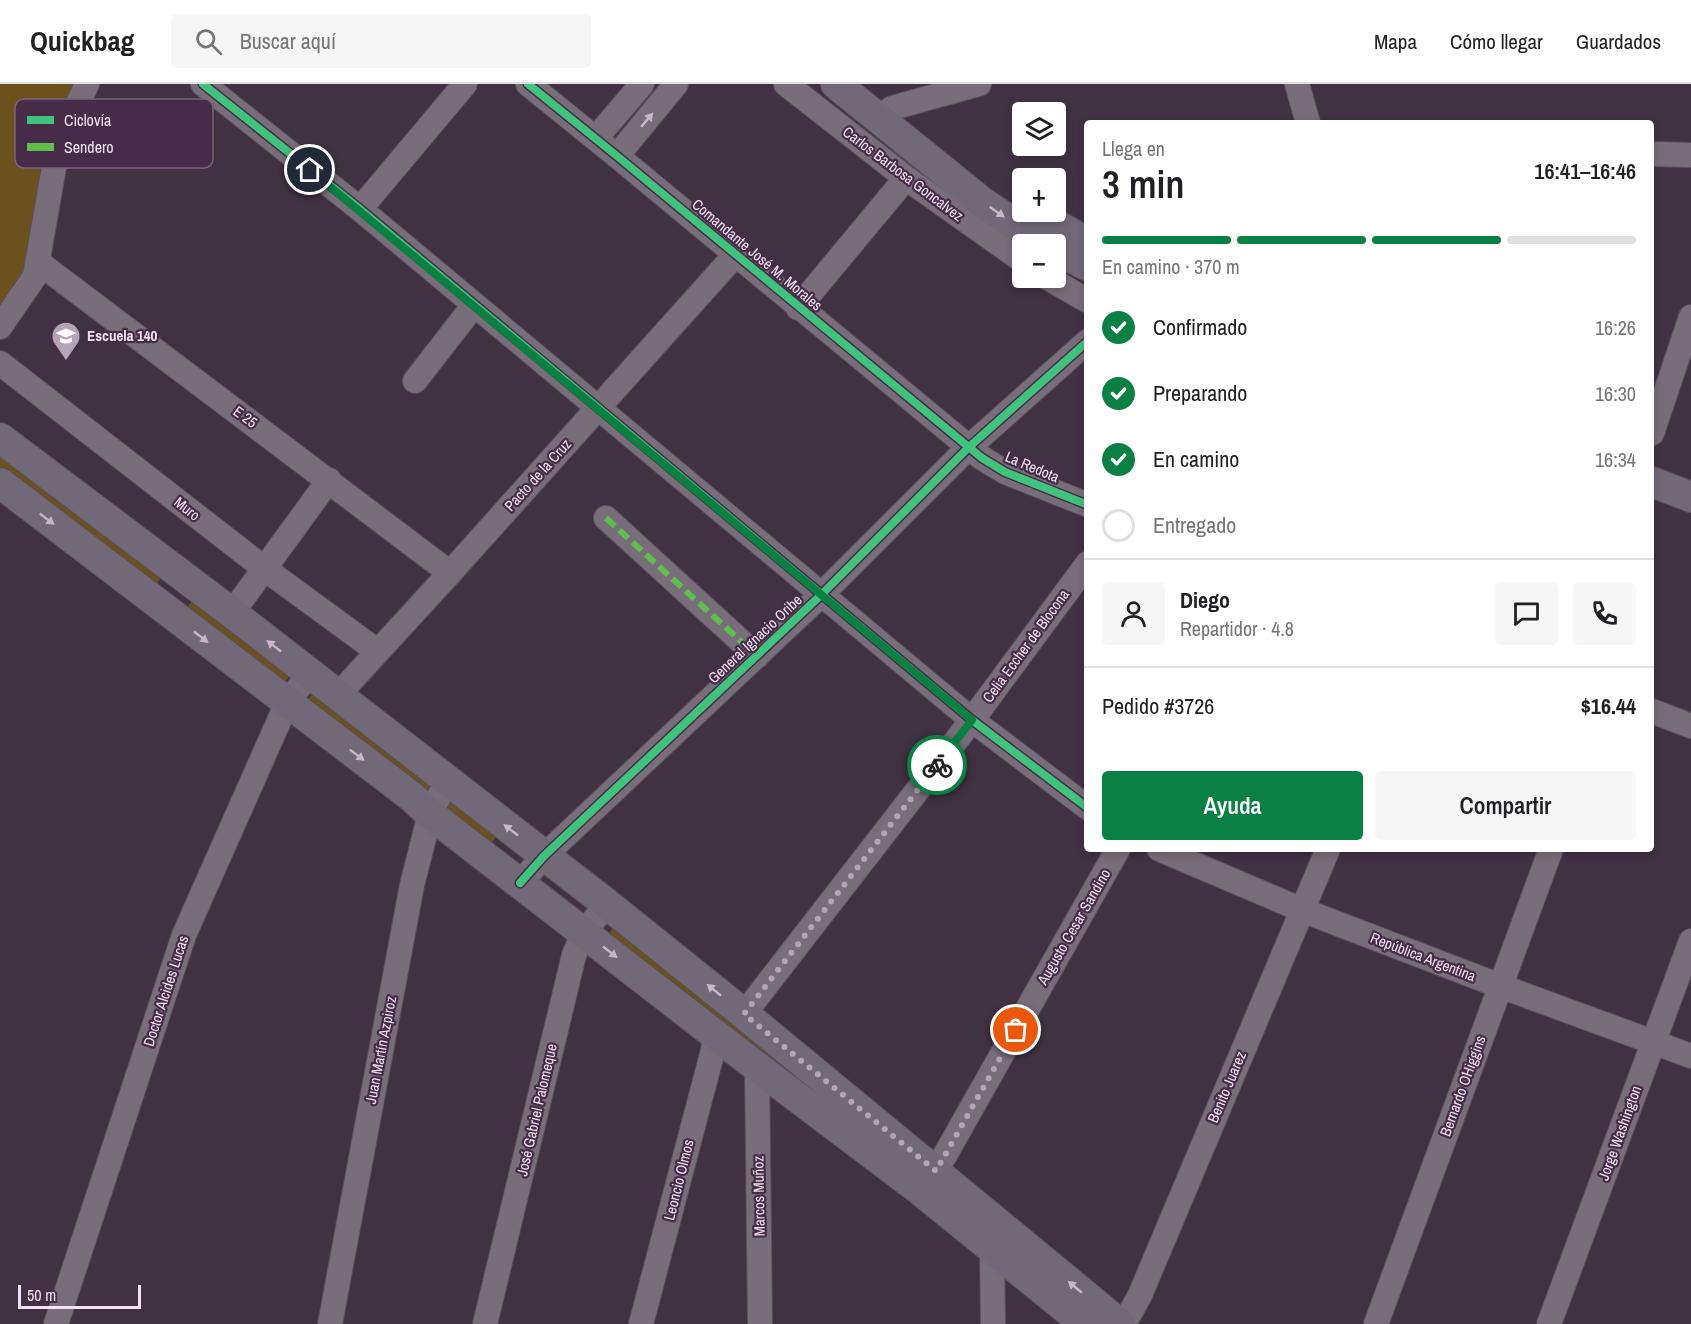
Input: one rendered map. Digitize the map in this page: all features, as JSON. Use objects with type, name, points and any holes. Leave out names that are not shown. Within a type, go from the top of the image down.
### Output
[{"type":"main road","points":[[849,86],[1012,198]]},
{"type":"main road","points":[[886,113],[982,202],[1030,234]]},
{"type":"main road","points":[[1051,222],[1084,241]]},
{"type":"main road","points":[[1066,255],[1084,264]]},
{"type":"main road","points":[[0,438],[310,673],[447,782],[607,904],[744,1014],[928,1180],[992,1249],[1085,1324]]},
{"type":"main road","points":[[1654,463],[1691,475]]},
{"type":"main road","points":[[0,483],[412,797],[430,814],[757,1067],[928,1180],[1122,1324]]},
{"type":"main road","points":[[1654,483],[1691,497]]},
{"type":"street","points":[[80,99],[87,84]]},
{"type":"street","points":[[202,84],[360,209],[972,720],[1084,805]]},
{"type":"street","points":[[360,209],[465,84]]},
{"type":"street","name":"Comandante José M. Morales","points":[[528,84],[968,448]]},
{"type":"street","points":[[596,138],[642,84]]},
{"type":"street","points":[[617,156],[676,84]]},
{"type":"street","name":"Carlos Barbosa Goncalvez","points":[[786,84],[906,178],[1012,253]]},
{"type":"street","points":[[886,113],[979,84]]},
{"type":"street","points":[[1297,84],[1307,120]]},
{"type":"street","points":[[1654,154],[1691,155]]},
{"type":"street","points":[[0,327],[35,276],[54,168]]},
{"type":"street","points":[[798,308],[906,178]]},
{"type":"street","name":"Pacto de la Cruz","points":[[338,695],[736,254]]},
{"type":"street","name":"E 25","points":[[38,262],[450,573]]},
{"type":"street","points":[[1065,288],[1084,299]]},
{"type":"street","points":[[416,381],[474,305]]},
{"type":"street","points":[[1654,428],[1691,317]]},
{"type":"street","name":"General Ignacio Oribe","points":[[520,883],[544,856],[821,596],[968,448],[1084,345]]},
{"type":"street","name":"Muro","points":[[0,363],[264,569],[377,651]]},
{"type":"street","name":"La Redota","points":[[968,448],[1005,472],[1084,503]]},
{"type":"street","points":[[232,613],[329,480]]},
{"type":"street","points":[[606,518],[757,656]]},
{"type":"street","name":"Celia Eccher de Blocona","points":[[744,1014],[972,720],[1084,568]]},
{"type":"street","points":[[163,608],[186,578]]},
{"type":"street","name":"Doctor Alcides Lucas","points":[[56,1324],[184,935],[287,703],[310,673]]},
{"type":"street","points":[[1654,712],[1691,726]]},
{"type":"street","name":"Juan Martín Azpiroz","points":[[330,1324],[412,885],[430,814],[447,782]]},
{"type":"street","name":"Augusto Cesar Sandino","points":[[928,1180],[1116,852]]},
{"type":"street","name":"República Argentina","points":[[1166,852],[1302,910],[1691,1056]]},
{"type":"street","name":"Benito Juarez","points":[[1122,1324],[1140,1295],[1327,852]]},
{"type":"street","name":"Bernardo O´Higgins","points":[[1376,1324],[1550,852]]},
{"type":"street","name":"José Gabriel Palomeque","points":[[485,1324],[574,954],[584,932],[607,904]]},
{"type":"street","name":"Jorge Washington","points":[[1549,1324],[1691,941]]},
{"type":"street","name":"Leoncio Olmos","points":[[641,1324],[717,1035]]},
{"type":"street","name":"Marcos Muñoz","points":[[757,1067],[760,1324]]},
{"type":"street","points":[[992,1249],[993,1324]]},
{"type":"shaded area","points":[[0,84],[87,84],[83,99],[15,99],[15,168],[64,168],[38,262],[0,327]]},
{"type":"shaded area","points":[[0,456],[161,578],[154,587],[0,472]]},
{"type":"shaded area","points":[[192,601],[290,675],[282,686],[184,612]]},
{"type":"shaded area","points":[[313,693],[432,786],[425,795],[305,703]]},
{"type":"shaded area","points":[[452,800],[497,835],[490,845],[444,810]]},
{"type":"shaded area","points":[[616,925],[913,1167],[607,935]]},
{"type":"marked path","points":[[606,518],[757,656]]},
{"type":"cycle path","points":[[203,84],[360,209],[972,720],[1084,805]]},
{"type":"cycle path","points":[[528,84],[982,458],[1005,472],[1084,503]]},
{"type":"cycle path","points":[[520,883],[544,856],[821,595],[968,448],[1084,345]]},
{"type":"way so far","points":[[937,765],[744,1014],[936,1171],[1016,1030]]},
{"type":"place","name":"Escuela 140","points":[[66,362]]},
{"type":"route","points":[[310,170],[360,209],[972,720],[937,765]]}]
